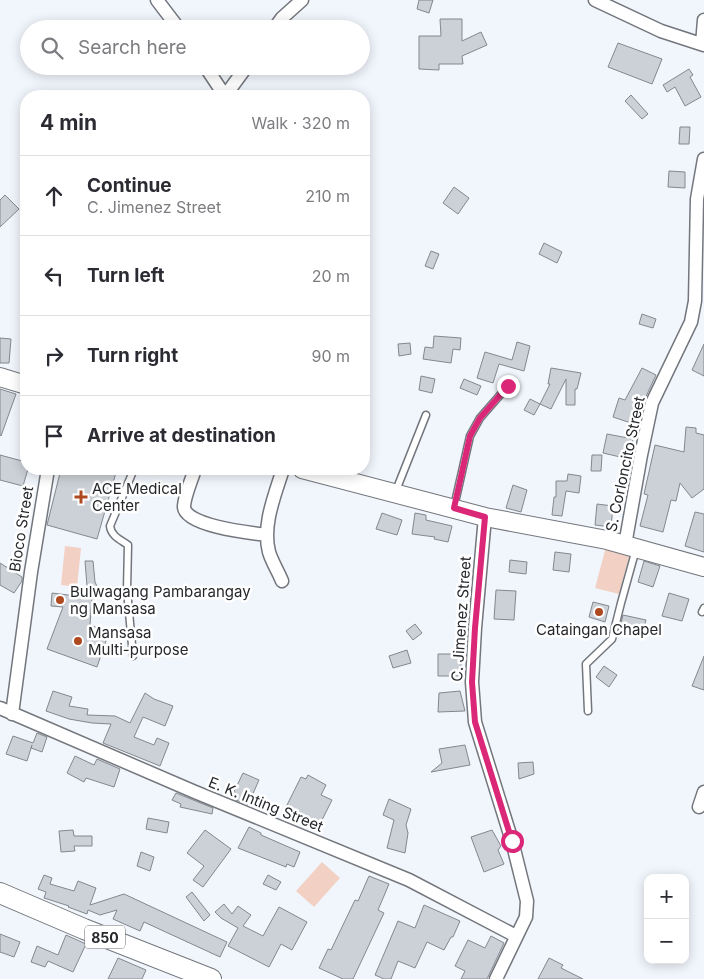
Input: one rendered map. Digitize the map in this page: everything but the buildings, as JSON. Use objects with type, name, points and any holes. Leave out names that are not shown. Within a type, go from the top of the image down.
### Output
[{"type":"main road","points":[[0,377],[20,383]]},
{"type":"main road","points":[[324,475],[485,517],[631,546],[704,567]]},
{"type":"main road","name":"850","points":[[0,893],[210,979]]},
{"type":"street","points":[[157,0],[173,20]]},
{"type":"street","points":[[281,20],[302,0]]},
{"type":"street","points":[[594,0],[616,8],[661,31],[703,44],[704,20]]},
{"type":"street","points":[[211,75],[221,90]]},
{"type":"street","points":[[229,90],[240,75]]},
{"type":"street","name":"S. Corloncito Street","points":[[631,546],[641,455],[652,403],[691,322],[695,300],[704,158]]},
{"type":"street","name":"Bioco Street","points":[[12,714],[31,572],[47,475]]},
{"type":"street","points":[[193,475],[184,506],[186,514],[192,519],[233,531],[266,535]]},
{"type":"street","points":[[280,475],[266,535],[269,553],[282,581]]},
{"type":"street","name":"C. Jimenez Street","points":[[485,517],[472,682],[475,722],[512,841],[527,900],[526,917],[496,979]]},
{"type":"street","name":"E. K. Inting Street","points":[[0,708],[195,792],[409,880],[516,936]]},
{"type":"street","points":[[699,808],[704,792]]},
{"type":"lane","points":[[454,508],[470,436],[480,418],[508,386]]},
{"type":"lane","points":[[394,494],[426,415]]},
{"type":"lane","points":[[131,475],[110,526],[114,535],[128,545],[127,590],[133,656]]},
{"type":"lane","points":[[588,711],[586,664],[612,639],[621,603],[631,546]]},
{"type":"shaded area","points":[[65,546],[81,548],[77,587],[61,585]]},
{"type":"shaded area","points":[[606,547],[630,553],[619,594],[595,588]]},
{"type":"shaded area","points":[[322,862],[340,878],[314,907],[296,891]]},
{"type":"place","name":"ACE Medical Center","points":[[81,497]]},
{"type":"place","name":"Bulwagang Pambarangay ng Mansasa","points":[[60,600]]},
{"type":"place","name":"Cataingan Chapel","points":[[599,612]]},
{"type":"place","name":"Mansasa Multi-purpose","points":[[78,641]]},
{"type":"route","points":[[508,386],[480,418],[470,436],[454,508],[485,517],[472,682],[475,722],[512,841]]}]
